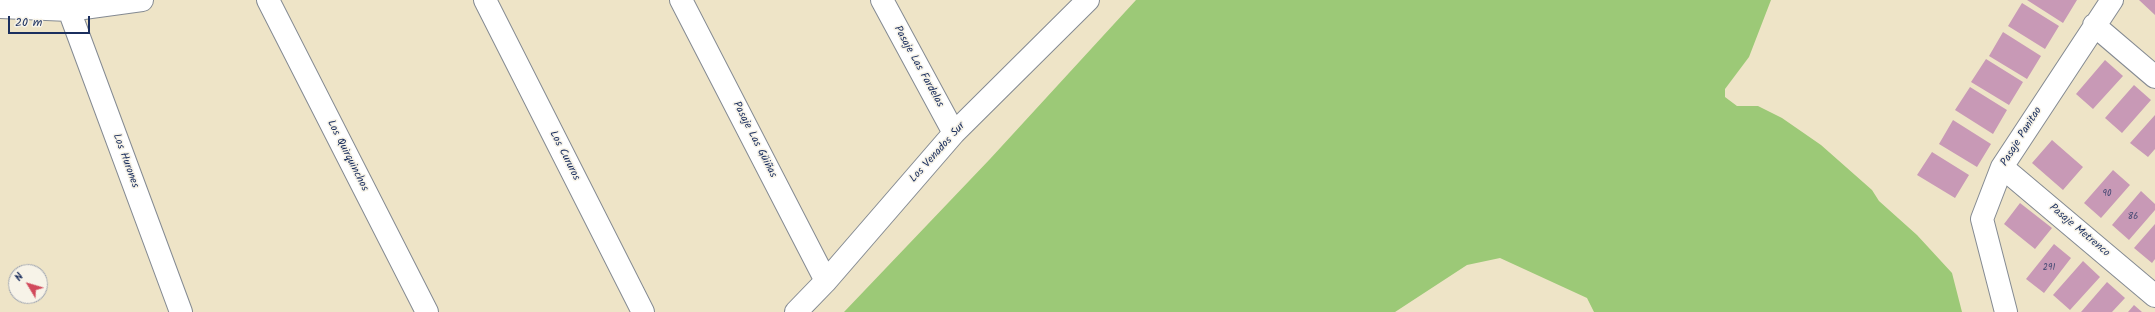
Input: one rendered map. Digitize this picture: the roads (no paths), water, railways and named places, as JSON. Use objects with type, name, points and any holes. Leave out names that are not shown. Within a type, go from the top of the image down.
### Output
[{"type":"street","points":[[0,7],[69,10],[142,0]]},
{"type":"street","name":"Los Quirquinchos","points":[[268,0],[427,312]]},
{"type":"street","name":"Los Cururos","points":[[485,0],[643,312]]},
{"type":"street","name":"Pasaje Las Güiñas","points":[[681,0],[826,281]]},
{"type":"street","name":"Pasaje Las Fardelas","points":[[882,0],[954,133]]},
{"type":"street","name":"Los Venados Sur","points":[[796,312],[826,281],[954,133],[1088,0]]},
{"type":"street","name":"Pasaje Panitao","points":[[2006,312],[1982,219],[2002,167],[2094,25],[2112,0]]},
{"type":"street","name":"Los Hurones","points":[[69,10],[181,312]]},
{"type":"street","points":[[2094,25],[2155,77]]},
{"type":"street","name":"Pasaje Metrenco","points":[[2002,167],[2155,296]]}]
